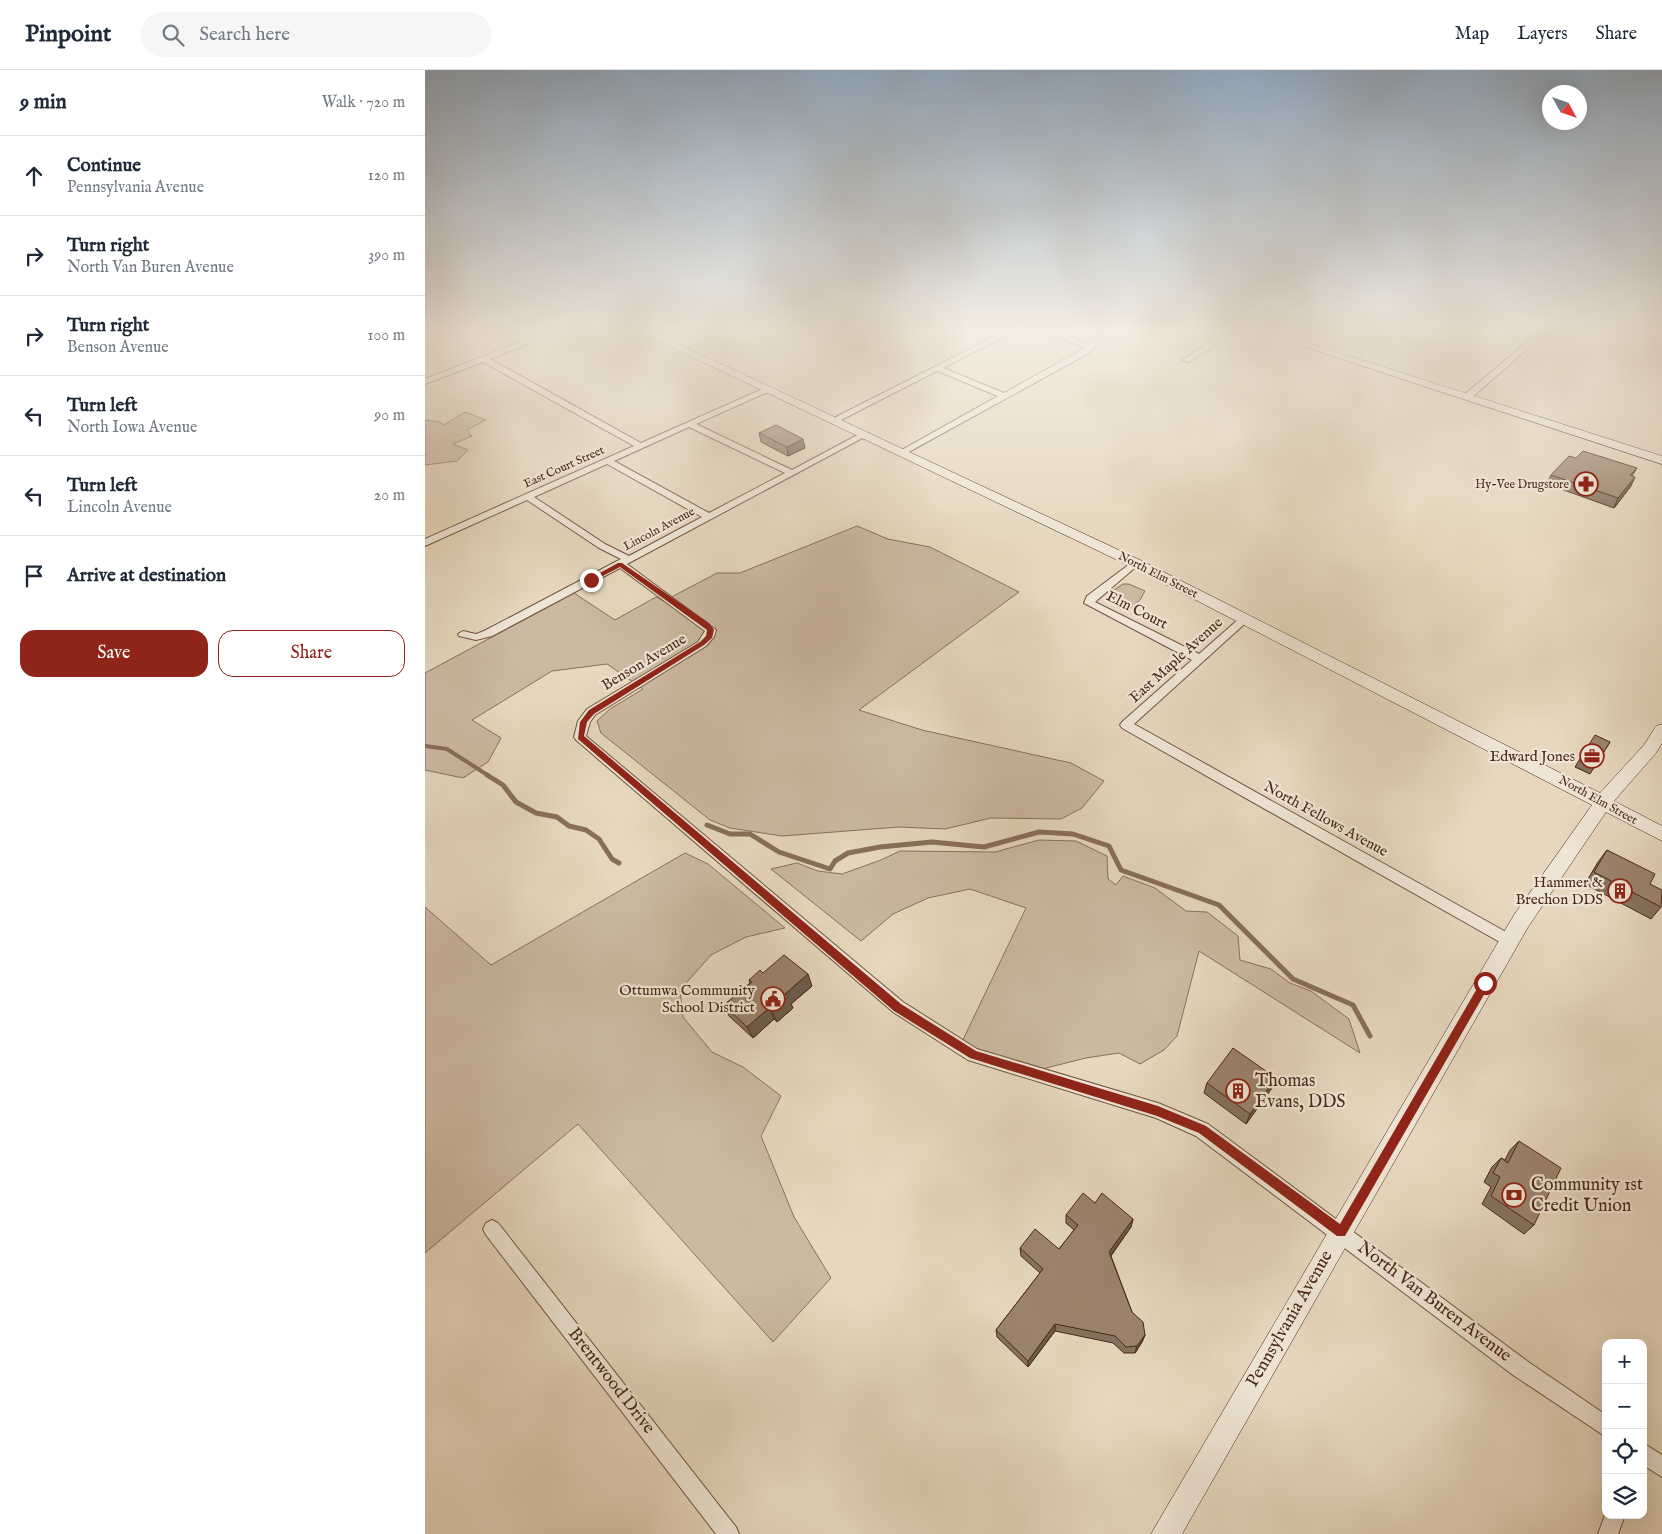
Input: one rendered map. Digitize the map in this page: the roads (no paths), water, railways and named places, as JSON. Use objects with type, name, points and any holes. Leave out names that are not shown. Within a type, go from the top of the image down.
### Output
[{"type":"main road","name":"North Elm Street","points":[[791,400],[1135,563],[1662,834]]},
{"type":"main road","points":[[1477,400],[1662,460]]},
{"type":"main road","name":"Pennsylvania Avenue","points":[[1166,1534],[1510,941],[1554,870],[1603,802],[1650,749],[1662,730]]},
{"type":"street","points":[[558,400],[640,446]]},
{"type":"street","name":"East Court Street","points":[[425,543],[742,400]]},
{"type":"street","points":[[834,420],[873,400]]},
{"type":"street","points":[[902,452],[996,400]]},
{"type":"street","points":[[689,424],[792,473]]},
{"type":"street","name":"Lincoln Avenue","points":[[463,634],[476,637],[488,634],[865,434]]},
{"type":"street","points":[[608,461],[709,516]]},
{"type":"street","points":[[528,497],[624,562]]},
{"type":"street","name":"Benson Avenue","points":[[584,722],[602,704],[702,644],[709,637],[711,630],[624,562]]},
{"type":"street","name":"Elm Court","points":[[1135,563],[1091,598],[1089,603],[1199,659]]},
{"type":"street","name":"East Maple Avenue","points":[[1126,725],[1245,618]]},
{"type":"street","name":"North Van Buren Avenue","points":[[584,722],[580,737],[898,1008],[973,1055],[1158,1111],[1202,1130],[1341,1232],[1520,1368],[1602,1424]]},
{"type":"street","name":"North Fellows Avenue","points":[[1126,725],[1510,941]]},
{"type":"street","name":"Brentwood Drive","points":[[492,1229],[729,1534]]},
{"type":"street","points":[[1647,1456],[1662,1467]]},
{"type":"street","points":[[1608,1534],[1614,1519]]},
{"type":"waterway","points":[[425,746],[447,749],[489,776]]},
{"type":"waterway","points":[[487,775],[503,785],[516,802],[536,813],[557,817],[569,826],[586,830],[599,839],[612,859],[619,863]]},
{"type":"waterway","points":[[707,825],[730,834],[750,834],[779,852],[830,869],[835,861],[848,853],[880,847],[932,842],[984,847],[1039,832],[1073,834],[1109,846],[1121,870],[1219,905],[1293,979],[1353,1005],[1370,1036]]},
{"type":"place","name":"Hy-Vee Drugstore","points":[[1586,484]]},
{"type":"place","name":"Edward Jones","points":[[1592,756]]},
{"type":"place","name":"Hammer & Brechon DDS","points":[[1620,891]]},
{"type":"place","name":"Ottumwa Community School District","points":[[773,999]]},
{"type":"place","name":"Thomas Evans, DDS","points":[[1238,1091]]},
{"type":"place","name":"Community 1st Credit Union","points":[[1514,1195]]}]
